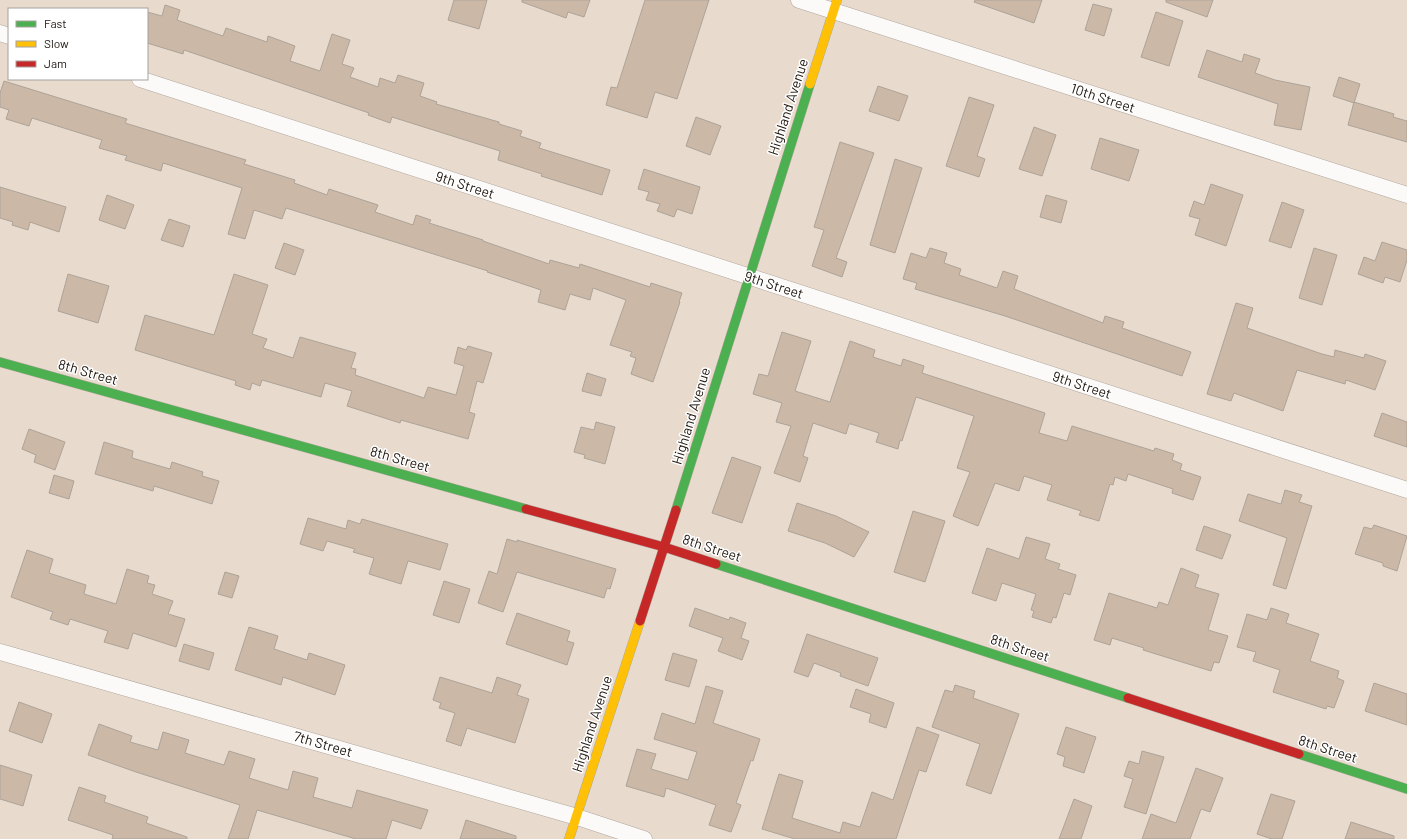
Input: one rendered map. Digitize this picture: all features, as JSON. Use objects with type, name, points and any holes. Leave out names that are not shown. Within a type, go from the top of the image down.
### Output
[{"type":"street","name":"10th Street","points":[[799,0],[835,6],[1407,195]]},
{"type":"street","name":"Highland Avenue","points":[[569,839],[664,547],[835,6]]},
{"type":"street","name":"9th Street","points":[[143,80],[1407,490]]},
{"type":"street","name":"8th Street","points":[[0,362],[664,547],[1407,789]]},
{"type":"street","name":"7th Street","points":[[0,652],[577,817],[644,839]]},
{"type":"building","points":[[454,0],[487,0],[479,29],[448,20]]},
{"type":"building","points":[[522,0],[590,0],[584,17],[568,12],[566,18],[522,2]]},
{"type":"building","points":[[645,0],[709,0],[677,99],[655,92],[647,118],[606,105],[611,87],[617,88]]},
{"type":"building","points":[[975,0],[1042,0],[1034,23],[974,2]]},
{"type":"building","points":[[1166,0],[1213,0],[1207,17],[1166,2]]},
{"type":"building","points":[[1093,4],[1112,9],[1104,36],[1085,30]]},
{"type":"building","points":[[165,5],[180,10],[177,20],[223,36],[226,28],[267,42],[268,36],[295,46],[290,61],[320,71],[332,34],[350,40],[342,64],[354,68],[350,77],[378,87],[380,78],[395,83],[398,75],[424,83],[420,96],[437,102],[436,104],[499,122],[499,124],[522,131],[520,136],[541,143],[539,148],[610,170],[602,195],[541,176],[542,174],[498,160],[500,151],[392,117],[390,123],[368,115],[369,113],[184,50],[183,54],[148,43],[148,12],[162,16]]},
{"type":"building","points":[[1156,12],[1183,21],[1169,66],[1141,57]]},
{"type":"building","points":[[1207,50],[1242,62],[1244,54],[1260,59],[1255,73],[1275,80],[1310,87],[1301,130],[1274,125],[1278,104],[1198,77]]},
{"type":"building","points":[[1339,77],[1360,84],[1354,103],[1333,96]]},
{"type":"building","points":[[4,81],[127,119],[125,123],[246,160],[244,164],[295,180],[294,183],[327,195],[329,189],[378,205],[375,212],[413,225],[416,215],[431,220],[429,223],[483,240],[549,264],[550,260],[579,268],[580,264],[650,287],[651,283],[682,293],[653,382],[631,374],[636,358],[630,356],[632,352],[610,345],[626,300],[593,288],[590,300],[570,294],[565,310],[538,302],[541,290],[487,272],[488,271],[286,208],[282,219],[254,210],[245,239],[228,234],[242,188],[163,163],[161,171],[125,160],[127,156],[99,148],[102,140],[32,118],[29,126],[6,119],[9,110],[0,107],[0,93]]},
{"type":"building","points":[[878,86],[908,96],[899,121],[869,111]]},
{"type":"building","points":[[969,97],[994,105],[977,156],[985,159],[979,177],[946,166]]},
{"type":"building","points":[[1354,102],[1394,114],[1393,117],[1407,121],[1407,142],[1348,125]]},
{"type":"building","points":[[696,117],[721,126],[710,155],[686,146]]},
{"type":"building","points":[[1034,127],[1056,135],[1042,176],[1019,169]]},
{"type":"building","points":[[1100,138],[1139,150],[1129,181],[1091,169]]},
{"type":"building","points":[[840,142],[874,153],[836,258],[847,262],[842,277],[812,266],[824,230],[814,227]]},
{"type":"building","points":[[895,159],[922,168],[895,253],[870,245]]},
{"type":"building","points":[[644,169],[700,187],[692,214],[677,209],[674,217],[657,211],[660,204],[646,200],[649,192],[638,189]]},
{"type":"building","points":[[1211,184],[1243,195],[1226,246],[1195,235],[1200,219],[1189,216],[1194,201],[1204,205]]},
{"type":"building","points":[[0,187],[66,207],[59,232],[30,222],[28,230],[12,225],[13,222],[0,218]]},
{"type":"building","points":[[107,195],[134,205],[125,229],[99,220]]},
{"type":"building","points":[[1046,195],[1067,201],[1061,223],[1040,217]]},
{"type":"building","points":[[1282,202],[1304,210],[1291,248],[1269,241]]},
{"type":"building","points":[[169,219],[190,226],[183,247],[161,240]]},
{"type":"building","points":[[1382,242],[1407,250],[1407,260],[1400,282],[1385,277],[1383,283],[1358,274],[1364,257],[1375,261]]},
{"type":"building","points":[[284,243],[304,250],[295,275],[275,268]]},
{"type":"building","points":[[930,248],[947,253],[944,263],[961,269],[959,275],[997,288],[1003,271],[1018,276],[1014,289],[1103,323],[1105,316],[1124,322],[1122,328],[1191,352],[1182,376],[1005,316],[915,289],[917,283],[903,279],[911,253],[926,258]]},
{"type":"building","points":[[1314,248],[1337,255],[1322,305],[1299,298]]},
{"type":"building","points":[[68,274],[109,286],[98,323],[58,311]]},
{"type":"building","points":[[234,274],[268,285],[252,334],[267,339],[263,348],[293,358],[300,337],[356,353],[351,368],[356,369],[355,375],[424,398],[428,387],[456,395],[464,366],[454,363],[458,347],[466,350],[468,346],[492,353],[483,383],[477,381],[469,412],[475,414],[468,439],[401,420],[400,423],[347,406],[352,391],[325,383],[321,397],[262,380],[260,386],[252,383],[250,390],[235,385],[236,381],[135,350],[145,315],[214,335]]},
{"type":"building","points":[[1236,303],[1253,308],[1247,328],[1334,357],[1335,350],[1364,358],[1365,354],[1386,361],[1375,390],[1346,380],[1345,384],[1297,370],[1283,411],[1234,393],[1231,401],[1207,394]]},
{"type":"building","points":[[782,332],[811,341],[795,391],[830,402],[850,341],[875,350],[873,357],[901,366],[903,359],[924,366],[922,373],[1045,413],[1039,433],[1067,441],[1072,426],[1154,451],[1155,448],[1174,454],[1172,460],[1182,464],[1180,470],[1201,477],[1193,500],[1172,493],[1173,489],[1128,474],[1126,481],[1115,477],[1113,485],[1110,484],[1099,521],[1079,515],[1081,511],[1047,500],[1052,485],[1024,476],[1019,491],[995,483],[978,526],[953,516],[970,472],[957,468],[974,416],[916,397],[898,449],[876,442],[879,433],[851,424],[849,424],[846,434],[813,423],[803,456],[808,458],[800,482],[774,473],[791,426],[776,422],[782,403],[753,394],[759,374],[768,376]]},
{"type":"building","points":[[587,373],[606,379],[601,396],[582,391]]},
{"type":"building","points":[[1382,413],[1407,422],[1407,447],[1374,436]]},
{"type":"building","points":[[596,422],[615,427],[605,464],[584,458],[585,455],[574,452],[581,427],[594,430]]},
{"type":"building","points":[[29,429],[65,442],[55,470],[34,462],[36,455],[22,449]]},
{"type":"building","points":[[104,442],[133,451],[132,458],[170,469],[172,462],[203,472],[202,476],[219,481],[212,504],[154,486],[153,491],[95,474]]},
{"type":"building","points":[[732,457],[761,467],[742,523],[712,513]]},
{"type":"building","points":[[54,475],[74,481],[69,499],[49,493]]},
{"type":"building","points":[[1285,490],[1302,495],[1299,502],[1312,506],[1286,589],[1273,585],[1287,538],[1239,521],[1248,494],[1281,504]]},
{"type":"building","points":[[797,503],[836,516],[869,532],[854,557],[825,543],[788,531]]},
{"type":"building","points":[[913,511],[945,521],[925,582],[894,572]]},
{"type":"building","points":[[308,518],[346,529],[348,520],[360,524],[362,519],[448,544],[440,570],[408,561],[401,584],[369,574],[374,558],[353,552],[355,549],[327,541],[323,551],[300,544]]},
{"type":"building","points":[[1374,525],[1407,536],[1397,571],[1383,566],[1383,563],[1355,554],[1364,527],[1372,529]]},
{"type":"building","points":[[1204,526],[1231,535],[1222,559],[1196,550]]},
{"type":"building","points":[[1026,537],[1050,544],[1045,559],[1060,564],[1058,569],[1076,575],[1070,595],[1064,593],[1056,618],[1053,617],[1051,623],[1032,617],[1034,611],[1031,610],[1036,594],[1002,583],[996,601],[972,593],[987,548],[1019,559]]},
{"type":"building","points":[[507,539],[517,542],[517,540],[616,569],[610,589],[607,588],[604,598],[517,572],[503,612],[478,603],[489,571],[497,574]]},
{"type":"building","points":[[27,550],[53,559],[49,573],[86,585],[84,594],[116,604],[127,569],[149,576],[147,583],[155,585],[152,594],[173,601],[168,614],[185,619],[176,647],[133,633],[128,649],[104,642],[108,631],[70,619],[68,625],[50,619],[53,612],[11,597]]},
{"type":"building","points":[[1181,568],[1199,575],[1195,587],[1219,594],[1208,630],[1228,636],[1219,663],[1214,662],[1211,671],[1143,650],[1144,648],[1112,638],[1110,645],[1094,640],[1109,593],[1157,608],[1159,602],[1168,605]]},
{"type":"building","points":[[225,572],[239,576],[232,598],[218,594]]},
{"type":"building","points":[[444,581],[470,589],[459,623],[433,615]]},
{"type":"building","points":[[695,608],[729,620],[730,617],[746,623],[741,638],[749,641],[742,660],[718,651],[723,638],[689,626]]},
{"type":"building","points":[[1271,608],[1289,614],[1286,623],[1319,634],[1310,661],[1339,671],[1337,678],[1344,681],[1334,708],[1327,706],[1326,709],[1273,692],[1280,670],[1253,661],[1256,652],[1237,647],[1247,614],[1267,620]]},
{"type":"building","points":[[517,613],[570,631],[567,641],[574,643],[567,665],[506,644]]},
{"type":"building","points":[[249,627],[278,636],[274,649],[307,660],[309,653],[345,665],[335,695],[283,677],[281,685],[235,670]]},
{"type":"building","points":[[807,634],[878,658],[868,686],[840,676],[841,673],[814,663],[808,677],[794,672]]},
{"type":"building","points":[[184,644],[214,653],[209,670],[179,661]]},
{"type":"building","points":[[673,653],[697,660],[689,687],[665,680]]},
{"type":"building","points":[[440,677],[492,693],[497,677],[521,685],[517,695],[529,699],[515,743],[467,728],[461,746],[446,741],[455,713],[439,708],[441,703],[433,700]]},
{"type":"building","points":[[1374,683],[1407,694],[1407,725],[1365,711]]},
{"type":"building","points":[[955,685],[975,691],[973,698],[1019,714],[991,794],[966,785],[980,744],[932,727],[945,690],[953,692]]},
{"type":"building","points":[[706,686],[723,691],[713,723],[760,739],[736,803],[741,805],[731,832],[709,825],[716,805],[666,788],[664,797],[626,786],[637,749],[656,754],[651,769],[688,780],[697,752],[654,739],[662,713],[695,724]]},
{"type":"building","points":[[856,689],[894,703],[886,728],[869,722],[871,714],[850,707]]},
{"type":"building","points":[[19,702],[52,714],[42,743],[9,731]]},
{"type":"building","points":[[99,724],[132,736],[130,742],[158,750],[163,732],[189,740],[185,753],[224,765],[229,751],[255,759],[249,778],[288,790],[293,771],[318,778],[313,797],[352,808],[357,790],[428,810],[421,829],[392,820],[386,839],[356,839],[257,810],[248,839],[228,839],[240,805],[88,755]]},
{"type":"building","points":[[917,727],[939,735],[926,772],[919,770],[896,839],[795,839],[762,829],[779,774],[803,781],[792,818],[840,833],[843,822],[860,827],[872,792],[893,800]]},
{"type":"building","points":[[1066,727],[1096,737],[1084,773],[1063,766],[1065,757],[1057,754]]},
{"type":"building","points":[[1142,751],[1164,757],[1146,814],[1124,807],[1133,779],[1124,776],[1129,761],[1139,764]]},
{"type":"building","points":[[0,765],[32,775],[23,806],[0,799]]},
{"type":"building","points":[[1196,768],[1223,778],[1210,812],[1201,809],[1190,839],[1142,839],[1151,814],[1176,823]]},
{"type":"building","points":[[79,787],[106,796],[104,802],[148,817],[146,823],[187,837],[187,839],[112,839],[113,835],[68,820]]},
{"type":"building","points":[[1271,794],[1295,801],[1282,839],[1272,839],[1257,834]]},
{"type":"building","points":[[1074,799],[1092,806],[1081,839],[1059,839]]},
{"type":"building","points":[[466,820],[516,836],[516,839],[460,839]]},
{"type":"building","points":[[1351,822],[1394,836],[1394,839],[1345,839]]},
{"type":"traffic: fast","points":[[676,510],[810,84]]},
{"type":"traffic: fast","points":[[0,362],[526,509]]},
{"type":"traffic: fast","points":[[716,564],[1128,698]]},
{"type":"traffic: fast","points":[[1299,754],[1407,789]]},
{"type":"traffic: slow","points":[[810,84],[837,0]]},
{"type":"traffic: slow","points":[[569,839],[640,621]]},
{"type":"traffic: jam","points":[[526,509],[664,547],[716,564]]},
{"type":"traffic: jam","points":[[640,621],[676,510]]},
{"type":"traffic: jam","points":[[1128,698],[1299,754]]}]
